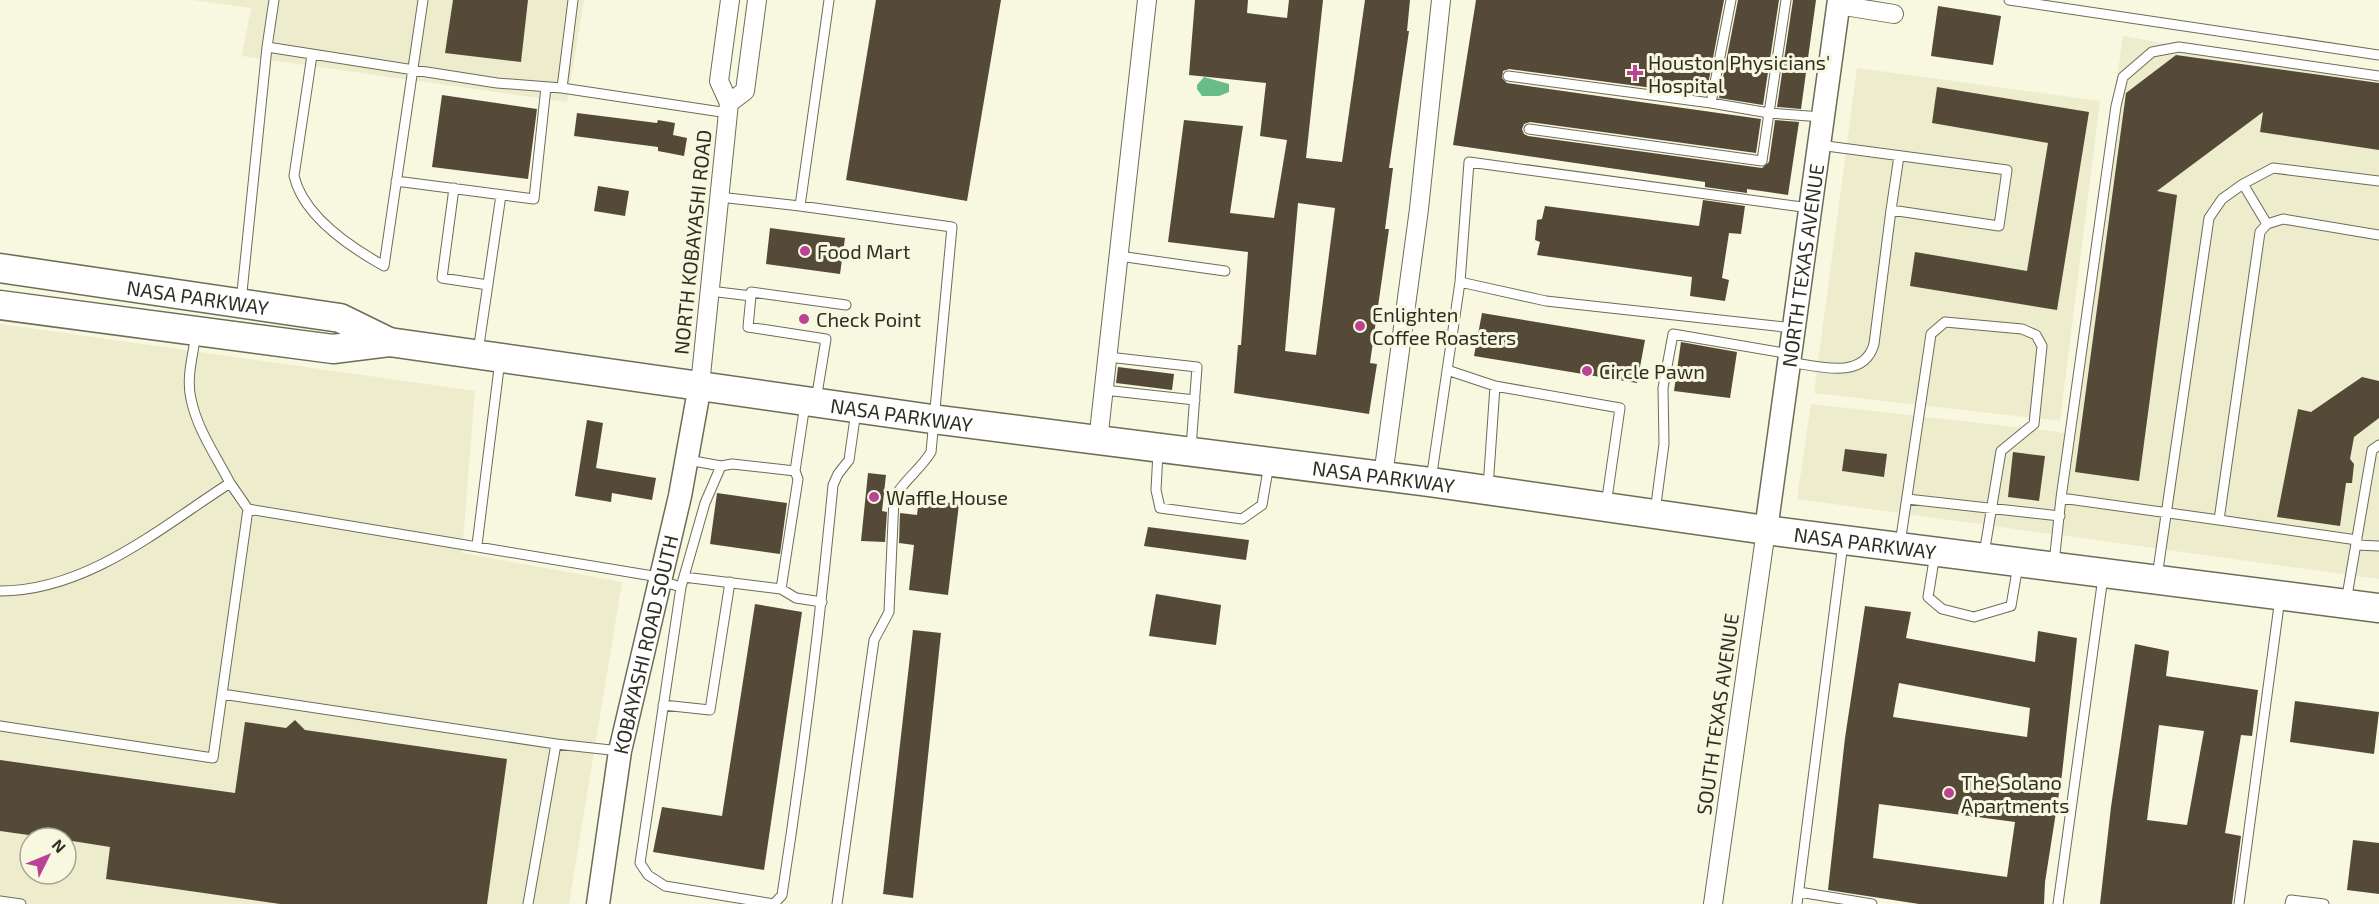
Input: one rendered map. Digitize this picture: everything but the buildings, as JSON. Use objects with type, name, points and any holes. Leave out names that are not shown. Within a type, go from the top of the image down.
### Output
[{"type":"main road","name":"NASA PARKWAY","points":[[0,268],[340,318],[389,342]]},
{"type":"main road","name":"NASA PARKWAY","points":[[0,305],[333,349],[389,342],[856,409],[1430,482],[1766,530],[2379,608]]},
{"type":"street","name":"NORTH KOBAYASHI ROAD","points":[[700,385],[728,108],[719,81],[730,0]]},
{"type":"street","points":[[728,108],[745,91],[757,0]]},
{"type":"street","points":[[1098,441],[1147,0]]},
{"type":"street","points":[[1383,476],[1419,209],[1441,0]]},
{"type":"street","points":[[1838,3],[1894,14]]},
{"type":"street","name":"NORTH TEXAS AVENUE","points":[[1766,530],[1838,3]]},
{"type":"street","name":"KOBAYASHI ROAD SOUTH","points":[[598,904],[620,751],[672,581],[686,460],[700,385]]},
{"type":"street","name":"SOUTH TEXAS AVENUE","points":[[1713,904],[1766,530]]},
{"type":"lane","points":[[240,304],[274,0]]},
{"type":"lane","points":[[312,55],[294,176],[298,192],[334,232],[358,252],[384,266],[423,0]]},
{"type":"lane","points":[[562,88],[573,0]]},
{"type":"lane","points":[[800,206],[829,0]]},
{"type":"lane","points":[[1712,102],[1731,0]]},
{"type":"lane","points":[[1529,129],[1762,161],[1786,0]]},
{"type":"lane","points":[[2005,1],[2379,55]]},
{"type":"lane","points":[[267,47],[497,83],[562,88],[728,108]]},
{"type":"lane","points":[[2054,567],[2061,498],[2116,106],[2123,77],[2152,52],[2179,47],[2379,76]]},
{"type":"lane","points":[[1508,76],[1712,102],[1769,113],[1822,117]]},
{"type":"lane","points":[[396,181],[534,199],[546,87]]},
{"type":"lane","points":[[1818,145],[2007,170],[1999,226],[1891,210]]},
{"type":"lane","points":[[1655,514],[1664,444],[1663,388],[1673,334],[1827,368],[1856,367],[1869,356],[1874,344],[1899,156]]},
{"type":"lane","points":[[1430,482],[1460,282],[1469,162],[1810,208]]},
{"type":"lane","points":[[2156,580],[2209,218],[2222,199],[2243,184],[2273,168],[2379,181]]},
{"type":"lane","points":[[2243,184],[2267,224]]},
{"type":"lane","points":[[454,189],[442,278],[488,285]]},
{"type":"lane","points":[[477,545],[489,356],[488,285],[501,195]]},
{"type":"lane","points":[[719,197],[952,227],[932,419],[931,452],[922,468],[903,483],[894,498],[889,612],[874,640],[837,904]]},
{"type":"lane","points":[[2219,520],[2260,232],[2267,224],[2283,219],[2379,235]]},
{"type":"lane","points":[[1119,256],[1225,271]]},
{"type":"lane","points":[[1460,282],[1546,301],[1793,328]]},
{"type":"lane","points":[[710,291],[751,296]]},
{"type":"lane","points":[[781,589],[798,479],[795,471],[826,339],[748,327],[751,292],[846,304]]},
{"type":"lane","points":[[1900,547],[1930,334],[1945,322],[2022,329],[2036,335],[2042,346],[2034,424],[2001,452],[1984,558]]},
{"type":"lane","points":[[0,726],[213,758],[248,509],[230,483],[203,434],[190,398],[190,374],[196,332]]},
{"type":"lane","points":[[1108,357],[1127,364],[1162,368],[1197,367],[1190,452]]},
{"type":"lane","points":[[1447,369],[1495,387],[1620,408],[1605,507]]},
{"type":"lane","points":[[1488,490],[1495,387]]},
{"type":"lane","points":[[1104,390],[1124,388],[1144,390],[1195,400]]},
{"type":"lane","points":[[721,466],[672,581],[663,705],[640,863],[648,875],[665,886],[774,904],[782,895],[813,681],[833,485],[849,460],[856,409]]},
{"type":"lane","points":[[2346,604],[2372,450],[2379,445]]},
{"type":"lane","points":[[1158,448],[1156,490],[1160,508],[1221,518],[1242,519],[1262,505],[1270,462]]},
{"type":"lane","points":[[686,460],[721,466],[732,464],[795,471]]},
{"type":"lane","points":[[0,591],[43,586],[92,569],[144,540],[230,483]]},
{"type":"lane","points":[[2061,498],[2166,512],[2379,546]]},
{"type":"lane","points":[[1907,499],[2060,516]]},
{"type":"lane","points":[[248,509],[477,545],[672,581],[730,582],[781,589],[796,598],[822,602]]},
{"type":"lane","points":[[1797,904],[1844,540]]},
{"type":"lane","points":[[1935,551],[1928,597],[1942,609],[1974,616],[2011,606],[2018,562]]},
{"type":"lane","points":[[2058,904],[2104,573]]},
{"type":"lane","points":[[663,705],[710,710],[730,582]]},
{"type":"lane","points":[[2239,904],[2280,596]]},
{"type":"lane","points":[[222,694],[556,744],[620,751]]},
{"type":"lane","points":[[528,904],[556,744]]},
{"type":"lane","points":[[1798,892],[1872,904]]},
{"type":"lane","points":[[2290,904],[2291,900],[2324,904]]},
{"type":"lane","points":[[0,901],[21,904]]},
{"type":"shaded area","points":[[193,0],[584,0],[567,102],[242,56],[251,8]]},
{"type":"shaded area","points":[[2123,36],[2379,83],[2379,579],[1797,499],[1811,404],[2067,433]]},
{"type":"shaded area","points":[[1857,68],[2100,101],[2060,421],[1814,393]]},
{"type":"shaded area","points":[[1204,77],[1229,84],[1229,92],[1219,96],[1202,96],[1197,85]]},
{"type":"shaded area","points":[[0,324],[475,391],[462,553],[622,582],[569,904],[0,904]]},
{"type":"place","name":"Houston Physicians' Hospital","points":[[1635,73]]},
{"type":"place","name":"Food Mart","points":[[805,251]]},
{"type":"place","name":"Check Point","points":[[804,319]]},
{"type":"place","name":"Enlighten Coffee Roasters","points":[[1360,326]]},
{"type":"place","name":"Circle Pawn","points":[[1587,371]]},
{"type":"place","name":"Waffle House","points":[[874,497]]},
{"type":"place","name":"The Solano Apartments","points":[[1949,793]]}]
